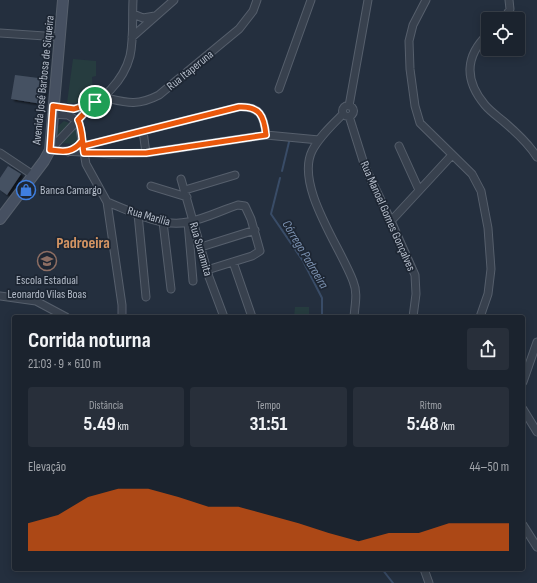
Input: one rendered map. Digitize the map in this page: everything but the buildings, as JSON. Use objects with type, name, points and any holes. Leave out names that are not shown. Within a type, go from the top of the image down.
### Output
[{"type":"main road","name":"Avenida José Barbosa de Siqueira","points":[[0,219],[50,150],[63,0]]},
{"type":"street","points":[[50,150],[95,102],[116,83],[127,65],[132,37],[133,0]]},
{"type":"street","points":[[132,37],[174,0]]},
{"type":"street","name":"Rua Itaperuna","points":[[102,97],[131,104],[147,101],[159,95],[239,30],[253,11],[257,0]]},
{"type":"street","points":[[278,89],[311,0]]},
{"type":"street","name":"Rua Manoel Gomes Gonçalves","points":[[368,0],[349,106],[353,111],[346,115],[365,167],[392,221],[415,275],[416,294],[413,315]]},
{"type":"street","points":[[426,0],[413,25],[409,41],[410,70],[415,106],[420,123],[472,174],[481,191],[488,228],[490,281],[481,315]]},
{"type":"street","points":[[508,12],[510,9],[509,0]]},
{"type":"street","points":[[132,14],[143,18],[155,16]]},
{"type":"street","points":[[0,33],[60,37]]},
{"type":"street","points":[[481,42],[473,51],[470,63],[472,81],[478,95],[485,106],[524,140],[537,157]]},
{"type":"street","points":[[53,110],[74,109],[95,102]]},
{"type":"street","points":[[50,150],[66,152],[143,131],[246,107],[251,108],[261,115],[263,118],[266,135]]},
{"type":"street","points":[[53,110],[78,120],[82,133],[88,171],[107,202],[122,305],[122,315]]},
{"type":"street","points":[[346,115],[319,140],[312,151],[309,161],[308,178],[319,210],[353,281],[356,301],[354,315]]},
{"type":"street","points":[[143,131],[146,153]]},
{"type":"street","points":[[66,152],[83,147],[100,154],[146,153],[266,135],[319,140]]},
{"type":"street","points":[[100,142],[100,154]]},
{"type":"street","points":[[399,146],[419,190]]},
{"type":"street","points":[[0,153],[33,175]]},
{"type":"street","points":[[392,221],[452,155]]},
{"type":"street","points":[[151,186],[186,194],[235,175]]},
{"type":"street","name":"Rua Sunamita","points":[[181,179],[186,194],[190,221],[201,247],[207,270],[223,315]]},
{"type":"street","name":"Rua Marilia","points":[[107,202],[163,222],[190,221],[242,205],[247,209],[255,230]]},
{"type":"street","points":[[138,214],[146,298]]},
{"type":"street","points":[[190,221],[193,281]]},
{"type":"street","points":[[163,222],[171,289]]},
{"type":"street","points":[[201,247],[255,230],[260,251],[257,254],[207,270]]},
{"type":"street","points":[[233,262],[251,315]]},
{"type":"street","points":[[0,296],[36,301],[62,315]]},
{"type":"street","points":[[525,376],[537,342]]},
{"type":"street","points":[[525,412],[537,432]]},
{"type":"street","points":[[525,528],[537,547]]},
{"type":"street","points":[[425,571],[429,583]]},
{"type":"green space","points":[[73,59],[96,61],[96,76],[92,77],[93,92],[79,103],[67,103]]},
{"type":"green space","points":[[64,121],[73,125],[77,131],[79,138],[73,144],[61,143],[56,136],[57,127]]},
{"type":"green space","points":[[295,307],[309,307],[309,315],[294,315]]},
{"type":"waterway","name":"Córrego Padroeira","points":[[282,171],[289,142]]},
{"type":"waterway","name":"Córrego Padroeira","points":[[280,178],[271,214],[303,261],[322,298],[322,315]]},
{"type":"waterway","name":"Córrego Padroeira","points":[[384,571],[393,583]]},
{"type":"place","name":"Banca Camargo","points":[[26,190]]},
{"type":"place","name":"Escola Estadual Leonardo Vilas Boas","points":[[47,261]]},
{"type":"district","name":"Padroeira","points":[[83,242]]},
{"type":"route","points":[[95,102],[78,120],[82,133],[82,141],[84,153],[146,153],[266,135],[265,124],[261,115],[251,108],[239,107],[83,146],[82,141],[74,149],[66,152],[50,150],[53,106],[74,109],[87,106],[95,102]]}]
